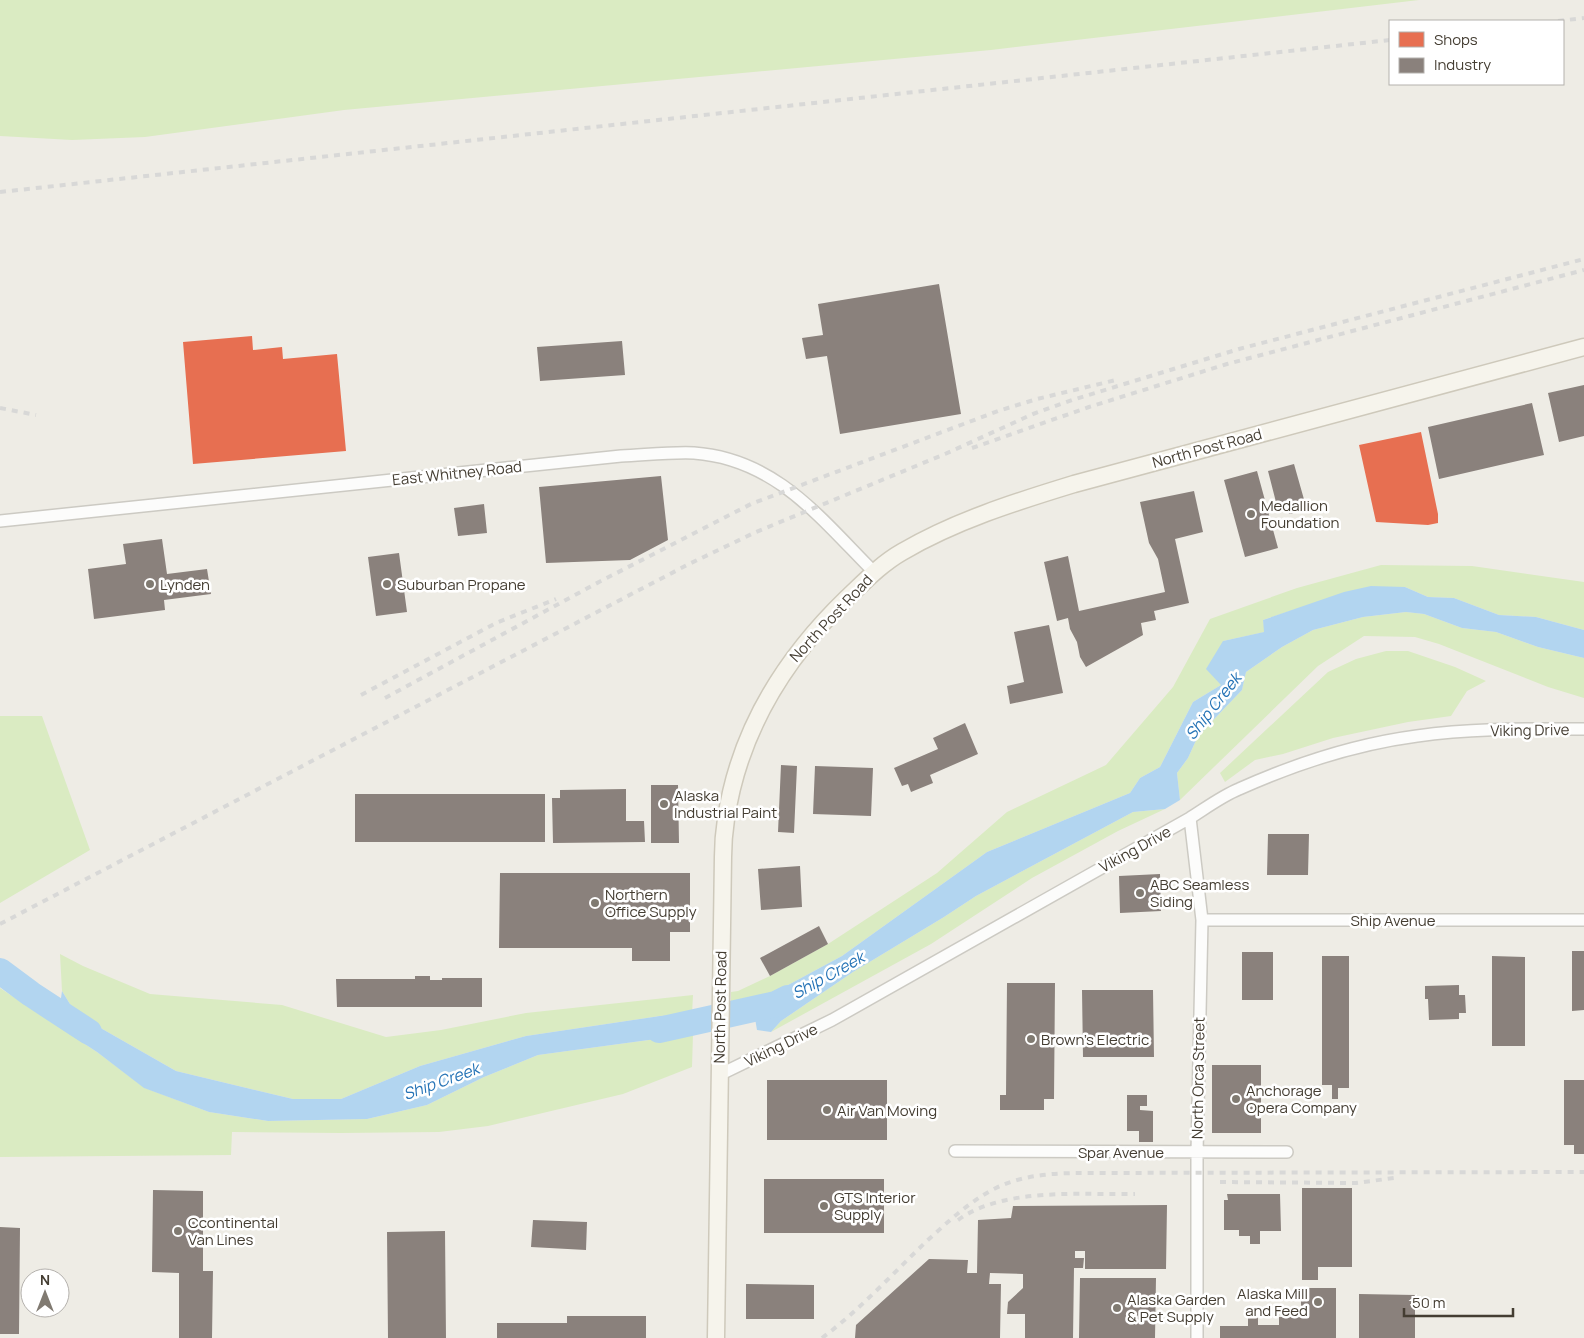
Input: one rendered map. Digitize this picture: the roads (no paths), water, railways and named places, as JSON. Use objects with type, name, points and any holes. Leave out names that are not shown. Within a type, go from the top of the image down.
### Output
[{"type":"street","name":"North Post Road","points":[[716,1338],[722,857],[725,820],[736,772],[768,698],[786,667],[814,632],[874,572],[900,553],[937,533],[1017,502],[1074,484],[1584,347]]},
{"type":"street","name":"East Whitney Road","points":[[0,521],[621,456],[693,453],[723,458],[749,466],[788,488],[874,572]]},
{"type":"street","name":"Viking Drive","points":[[719,1075],[832,1020],[1238,790],[1285,771],[1358,747],[1417,736],[1468,731],[1584,729]]},
{"type":"street","name":"North Orca Street","points":[[1190,818],[1202,920],[1196,1153],[1197,1338]]},
{"type":"street","name":"Ship Avenue","points":[[1202,920],[1584,920]]},
{"type":"street","name":"Spar Avenue","points":[[955,1151],[1286,1152]]},
{"type":"water","points":[[1371,586],[1405,587],[1428,597],[1454,598],[1499,615],[1536,617],[1584,630],[1584,658],[1538,647],[1496,632],[1462,628],[1424,614],[1406,612],[1363,617],[1313,630],[1282,647],[1246,672],[1242,690],[1198,736],[1188,758],[1177,773],[1180,800],[1165,809],[1133,812],[976,896],[853,972],[781,1021],[771,1032],[757,1030],[752,1001],[760,1000],[842,956],[987,852],[1130,793],[1140,778],[1160,767],[1193,702],[1221,685],[1206,669],[1223,641],[1264,632],[1263,620],[1344,592]]},
{"type":"water","points":[[62,991],[76,1014],[176,1071],[293,1099],[341,1099],[420,1066],[526,1036],[660,1016],[692,1014],[693,1034],[538,1055],[484,1077],[427,1105],[367,1119],[268,1121],[209,1112],[144,1088],[97,1052],[57,1026]]},
{"type":"waterway","name":"Ship Creek","points":[[0,971],[89,1032]]},
{"type":"waterway","name":"Ship Creek","points":[[659,1030],[776,1004],[788,998]]},
{"type":"railway","points":[[1564,20],[1584,18]]},
{"type":"railway","points":[[0,192],[1389,40]]},
{"type":"railway","points":[[0,924],[689,564],[756,532],[945,454],[1033,414],[1072,400],[1239,349],[1584,259]]},
{"type":"railway","points":[[972,448],[1089,407],[1227,364],[1584,270]]},
{"type":"railway","points":[[385,698],[599,582],[751,504],[998,411],[1037,399],[1116,380]]},
{"type":"railway","points":[[0,408],[36,415]]},
{"type":"railway","points":[[361,695],[496,623],[556,599]]},
{"type":"railway","points":[[822,1338],[864,1303],[929,1239],[961,1211],[996,1188],[1016,1180],[1049,1174],[1082,1173],[1584,1172]]},
{"type":"railway","points":[[1220,1182],[1356,1183],[1394,1178]]},
{"type":"railway","points":[[958,1220],[977,1209],[997,1202],[1020,1198],[1067,1194],[1135,1194]]},
{"type":"place","name":"Medallion Foundation","points":[[1251,514]]},
{"type":"place","name":"Lynden","points":[[150,584]]},
{"type":"place","name":"Suburban Propane","points":[[387,584]]},
{"type":"place","name":"Alaska Industrial Paint","points":[[664,804]]},
{"type":"place","name":"ABC Seamless Siding","points":[[1140,893]]},
{"type":"place","name":"Northern Office Supply","points":[[595,903]]},
{"type":"place","name":"Brown's Electric","points":[[1031,1039]]},
{"type":"place","name":"Anchorage Opera Company","points":[[1236,1099]]},
{"type":"place","name":"Air Van Moving","points":[[827,1110]]},
{"type":"place","name":"GTS Interior Supply","points":[[824,1206]]},
{"type":"place","name":"Ccontinental Van Lines","points":[[178,1231]]},
{"type":"place","name":"Alaska Mill and Feed","points":[[1318,1302]]},
{"type":"place","name":"Alaska Garden & Pet Supply","points":[[1117,1308]]}]
